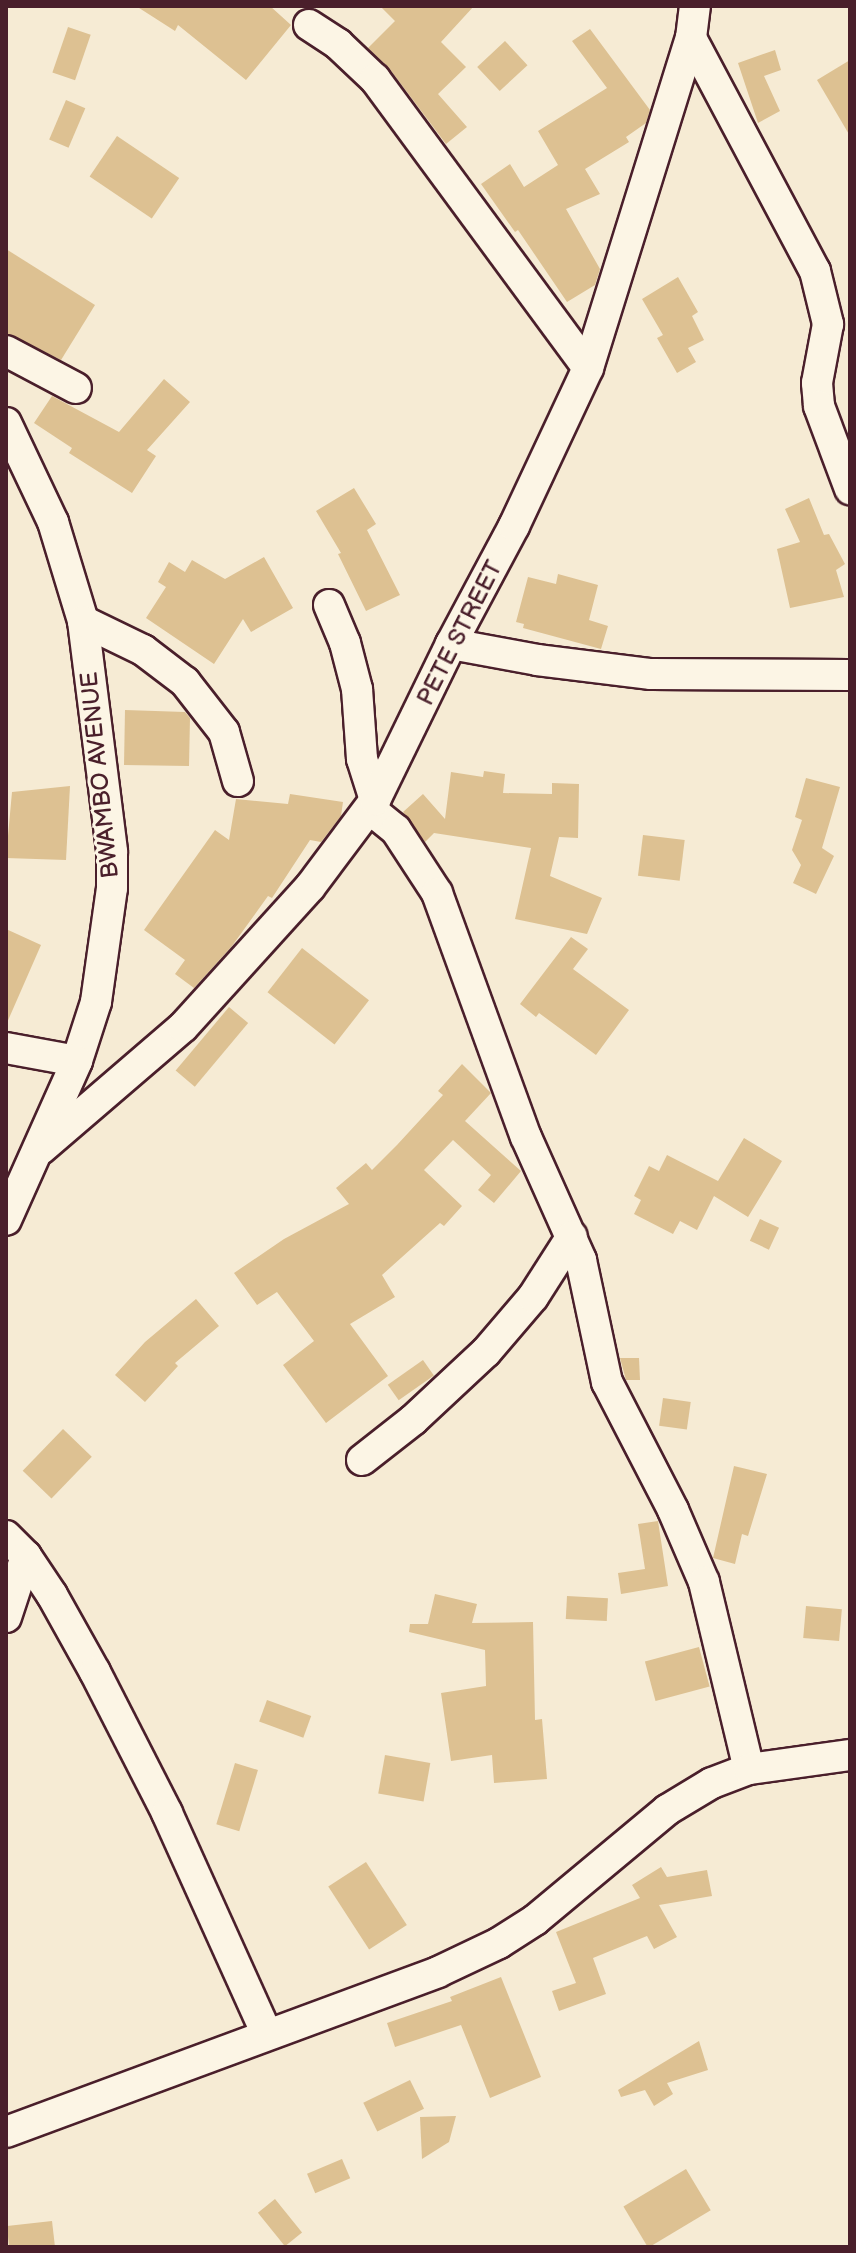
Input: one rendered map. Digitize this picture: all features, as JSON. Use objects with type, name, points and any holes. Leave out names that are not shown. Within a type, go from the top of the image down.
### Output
[{"type":"street","name":"PETE STREET","points":[[41,1149],[183,1027],[310,887],[373,805],[451,644],[514,526],[588,368],[691,38],[695,6]]},
{"type":"street","points":[[309,25],[338,44],[375,79],[588,368]]},
{"type":"street","points":[[691,38],[815,271],[828,324],[817,383],[819,406],[850,489]]},
{"type":"street","points":[[6,351],[76,388]]},
{"type":"street","name":"BWAMBO AVENUE","points":[[6,423],[53,522],[83,621],[112,852],[112,888],[96,1002],[77,1061],[41,1149],[6,1220]]},
{"type":"street","points":[[329,605],[345,643],[357,689],[362,759],[373,805],[396,830],[437,893],[526,1137],[572,1236],[584,1271],[607,1382],[673,1510],[704,1582],[749,1769]]},
{"type":"street","points":[[83,621],[143,650],[185,682],[224,732],[238,781]]},
{"type":"street","points":[[451,644],[537,660],[651,674],[850,675]]},
{"type":"street","points":[[6,1048],[77,1061]]},
{"type":"street","points":[[362,1460],[413,1420],[486,1352],[533,1297],[572,1236]]},
{"type":"street","points":[[16,1546],[95,1672],[167,1813],[267,2034]]},
{"type":"street","points":[[6,1617],[16,1546]]},
{"type":"street","points":[[6,2132],[438,1972],[499,1943],[546,1911],[667,1810],[712,1783],[749,1769],[850,1755]]},
{"type":"building","points":[[136,6],[270,6],[291,25],[246,80],[178,25],[175,31]]},
{"type":"building","points":[[380,6],[474,6],[441,42],[466,67],[438,94],[467,127],[446,144],[389,68],[368,48],[395,21]]},
{"type":"building","points":[[68,27],[91,35],[75,80],[52,72]]},
{"type":"building","points":[[590,29],[650,110],[646,123],[626,137],[629,142],[585,169],[600,194],[566,209],[600,269],[595,285],[567,302],[518,230],[515,232],[481,184],[510,164],[524,187],[558,165],[538,131],[607,88],[572,41]]},
{"type":"building","points":[[505,41],[528,65],[500,91],[477,67]]},
{"type":"building","points":[[775,50],[781,70],[764,76],[780,111],[758,123],[738,63]]},
{"type":"building","points":[[850,60],[850,136],[817,80]]},
{"type":"building","points":[[66,100],[85,108],[69,148],[49,140]]},
{"type":"building","points":[[117,136],[179,178],[152,219],[90,177]]},
{"type":"building","points":[[6,249],[95,305],[61,360],[6,333]]},
{"type":"building","points":[[678,277],[698,312],[692,316],[704,340],[688,348],[696,362],[677,373],[657,338],[663,335],[642,299]]},
{"type":"building","points":[[164,379],[190,402],[147,450],[156,456],[132,493],[69,453],[72,448],[34,423],[52,396],[119,432]]},
{"type":"building","points":[[354,488],[376,524],[367,530],[400,595],[366,611],[338,554],[341,553],[316,511]]},
{"type":"building","points":[[809,498],[824,535],[829,534],[845,564],[836,570],[844,597],[790,608],[777,549],[800,542],[785,509]]},
{"type":"building","points":[[264,557],[293,608],[251,632],[243,619],[214,664],[146,618],[166,587],[158,582],[169,562],[185,572],[192,560],[225,579]]},
{"type":"building","points":[[558,574],[598,585],[589,620],[608,626],[601,649],[523,628],[524,624],[516,622],[528,577],[556,584]]},
{"type":"building","points":[[125,710],[185,712],[190,718],[189,766],[124,765]]},
{"type":"building","points":[[484,771],[505,774],[503,793],[552,794],[552,783],[579,784],[578,838],[559,837],[550,876],[602,898],[587,934],[515,919],[531,848],[434,833],[425,842],[403,812],[423,794],[445,819],[451,772],[483,777]]},
{"type":"building","points":[[806,778],[840,787],[822,848],[834,856],[816,894],[793,883],[801,865],[792,850],[802,820],[795,817]]},
{"type":"building","points":[[70,786],[66,860],[6,858],[12,792]]},
{"type":"building","points":[[290,794],[343,802],[341,816],[321,842],[310,840],[272,898],[268,896],[232,946],[194,988],[175,974],[185,960],[144,930],[215,830],[229,840],[236,799],[288,804]]},
{"type":"building","points":[[643,835],[685,840],[680,881],[638,876]]},
{"type":"building","points":[[6,929],[41,945],[6,1025]]},
{"type":"building","points":[[571,937],[588,949],[573,969],[629,1010],[596,1055],[539,1013],[536,1017],[520,1004]]},
{"type":"building","points":[[302,948],[369,1000],[335,1044],[268,992]]},
{"type":"building","points":[[229,1007],[248,1023],[195,1087],[176,1071]]},
{"type":"building","points":[[462,1064],[491,1093],[465,1121],[521,1171],[494,1203],[478,1190],[491,1175],[453,1140],[424,1170],[462,1206],[444,1226],[440,1223],[382,1275],[395,1297],[350,1324],[388,1376],[326,1423],[283,1365],[314,1341],[277,1292],[257,1305],[234,1273],[284,1239],[349,1204],[336,1188],[366,1163],[372,1170],[443,1095],[438,1091]]},
{"type":"building","points":[[744,1138],[782,1161],[748,1217],[714,1196],[697,1230],[680,1221],[673,1234],[634,1214],[641,1200],[634,1196],[649,1166],[659,1171],[667,1155],[718,1181]]},
{"type":"building","points":[[760,1219],[779,1228],[769,1250],[750,1241]]},
{"type":"building","points":[[196,1299],[219,1326],[175,1363],[178,1366],[145,1402],[115,1375],[145,1342]]},
{"type":"building","points":[[620,1358],[639,1358],[640,1380],[626,1380]]},
{"type":"building","points":[[423,1360],[434,1376],[399,1400],[388,1385]]},
{"type":"building","points":[[663,1398],[691,1402],[687,1430],[659,1426]]},
{"type":"building","points":[[63,1429],[92,1457],[51,1499],[23,1471]]},
{"type":"building","points":[[734,1466],[767,1474],[748,1536],[742,1534],[735,1564],[713,1558]]},
{"type":"building","points":[[658,1521],[668,1586],[621,1594],[618,1573],[645,1569],[638,1524]]},
{"type":"building","points":[[435,1594],[477,1604],[472,1623],[533,1622],[535,1720],[542,1719],[547,1779],[494,1783],[492,1755],[451,1761],[441,1693],[486,1686],[485,1650],[409,1632],[410,1624],[428,1624]]},
{"type":"building","points":[[567,1596],[608,1598],[607,1621],[566,1619]]},
{"type":"building","points":[[806,1606],[842,1609],[839,1641],[803,1638]]},
{"type":"building","points":[[699,1647],[710,1687],[656,1701],[645,1661]]},
{"type":"building","points":[[267,1700],[311,1716],[303,1738],[259,1722]]},
{"type":"building","points":[[385,1755],[430,1763],[424,1801],[378,1793]]},
{"type":"building","points":[[235,1763],[258,1770],[239,1831],[216,1824]]},
{"type":"building","points":[[366,1862],[407,1925],[369,1949],[328,1887]]},
{"type":"building","points":[[661,1867],[667,1877],[707,1870],[712,1896],[659,1905],[677,1937],[654,1949],[647,1936],[593,1958],[606,1994],[559,2011],[552,1991],[576,1983],[556,1932],[640,1898],[632,1885]]},
{"type":"building","points":[[501,1977],[541,2077],[490,2098],[461,2025],[395,2047],[387,2023],[452,2001],[450,1997]]},
{"type":"building","points":[[699,2041],[708,2070],[667,2083],[673,2094],[654,2106],[645,2090],[621,2097],[618,2090]]},
{"type":"building","points":[[410,2080],[424,2109],[377,2132],[363,2103]]},
{"type":"building","points":[[456,2116],[449,2142],[422,2159],[420,2117]]},
{"type":"building","points":[[342,2159],[350,2178],[315,2193],[307,2174]]},
{"type":"building","points":[[686,2169],[711,2210],[648,2247],[623,2207]]},
{"type":"building","points":[[275,2199],[302,2232],[285,2246],[258,2213]]},
{"type":"building","points":[[52,2221],[55,2247],[9,2247],[7,2226]]}]
